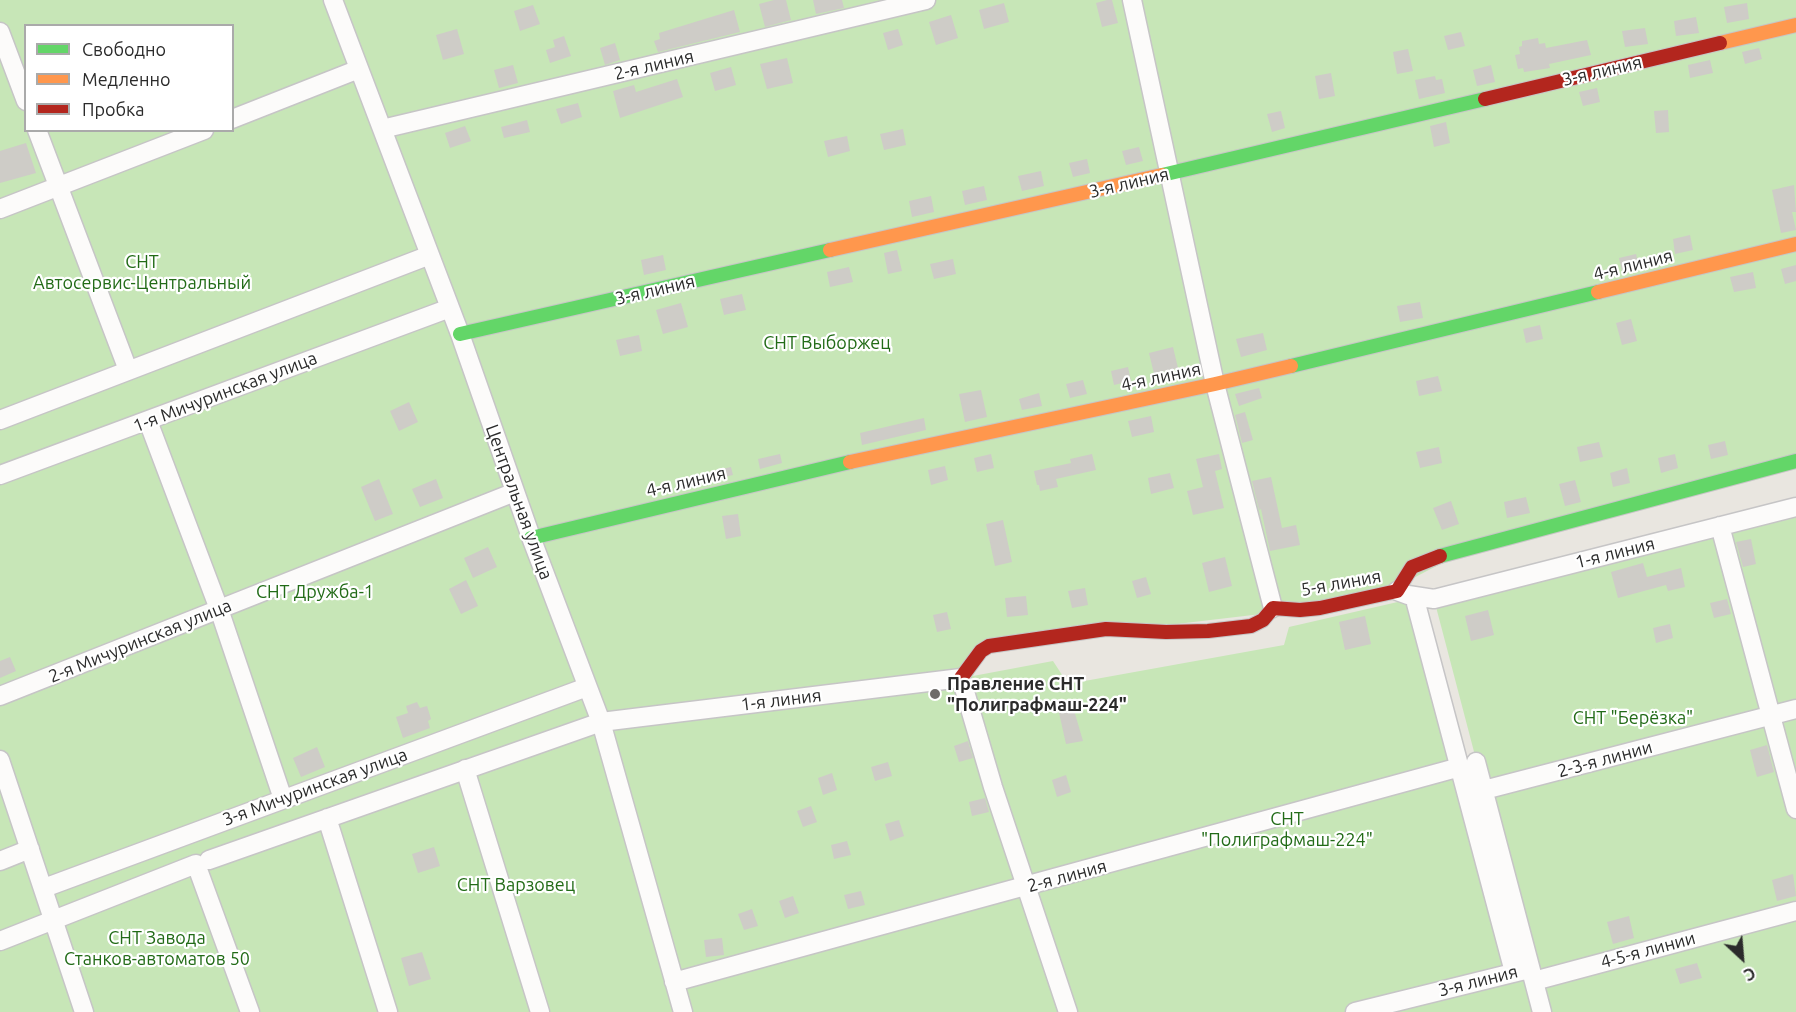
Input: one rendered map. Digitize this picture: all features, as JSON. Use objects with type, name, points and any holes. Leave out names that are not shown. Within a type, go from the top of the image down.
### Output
[{"type":"street","name":"Центральная улица","points":[[333,0],[460,334],[531,538],[601,722],[683,1012]]},
{"type":"street","name":"2-я линия","points":[[382,129],[926,0]]},
{"type":"street","points":[[1068,1012],[993,787],[962,678],[981,651],[988,646],[1106,629],[1166,632],[1209,631],[1251,626],[1263,620],[1273,608],[1215,384],[1132,0]]},
{"type":"street","name":"3-я линия","points":[[460,334],[1171,173],[1796,25]]},
{"type":"street","points":[[0,32],[24,96]]},
{"type":"street","points":[[234,118],[359,69]]},
{"type":"street","points":[[38,132],[128,370]]},
{"type":"street","points":[[0,210],[199,132]]},
{"type":"street","name":"4-я линия","points":[[531,538],[915,447],[1215,384],[1796,244]]},
{"type":"street","points":[[0,420],[430,255]]},
{"type":"street","name":"1-я Мичуринская улица","points":[[0,476],[450,308]]},
{"type":"street","points":[[148,421],[219,609],[283,800]]},
{"type":"street","name":"5-я линия","points":[[1273,608],[1300,610],[1320,608],[1397,591],[1412,567],[1436,557],[1796,461]]},
{"type":"street","name":"2-я Мичуринская улица","points":[[0,696],[515,492]]},
{"type":"street","name":"1-я линия","points":[[1414,596],[1434,599],[1796,507]]},
{"type":"street","points":[[1720,526],[1796,808]]},
{"type":"street","points":[[1397,591],[1414,596],[1468,765],[1526,974],[1542,1012]]},
{"type":"street","name":"1-я линия","points":[[0,941],[203,862],[601,722],[962,678]]},
{"type":"street","name":"3-я Мичуринская улица","points":[[44,888],[588,687]]},
{"type":"street","name":"2-3-я линии","points":[[1484,790],[1796,710]]},
{"type":"street","points":[[0,760],[84,1012]]},
{"type":"street","points":[[1468,765],[1484,790],[1526,974]]},
{"type":"street","name":"2-я линия","points":[[674,982],[1468,765]]},
{"type":"street","points":[[465,769],[540,1012]]},
{"type":"street","points":[[327,818],[388,1012]]},
{"type":"street","points":[[0,861],[30,849]]},
{"type":"street","points":[[203,862],[250,1012]]},
{"type":"street","name":"4-5-я линии","points":[[1526,974],[1796,911]]},
{"type":"street","name":"3-я линия","points":[[1355,1012],[1526,974]]},
{"type":"green space","points":[[0,0],[1796,0],[1796,461],[1471,548],[1400,585],[1270,613],[989,646],[973,676],[1053,661],[1068,684],[1284,645],[1289,627],[1415,598],[1531,969],[1435,603],[1796,507],[1796,1012],[0,1012]]},
{"type":"building","points":[[786,0],[791,20],[765,27],[759,4]]},
{"type":"building","points":[[813,0],[842,0],[844,8],[816,14]]},
{"type":"building","points":[[1112,0],[1118,23],[1102,27],[1096,3]]},
{"type":"building","points":[[1004,3],[1009,22],[984,29],[979,10]]},
{"type":"building","points":[[1747,3],[1749,19],[1727,23],[1724,7]]},
{"type":"building","points":[[533,5],[540,24],[520,31],[514,11]]},
{"type":"building","points":[[734,10],[740,32],[658,52],[654,41],[660,39],[659,33]]},
{"type":"building","points":[[951,15],[958,38],[936,45],[929,22]]},
{"type":"building","points":[[1696,17],[1699,33],[1676,36],[1674,21]]},
{"type":"building","points":[[1645,28],[1648,44],[1625,47],[1622,31]]},
{"type":"building","points":[[457,29],[464,54],[443,60],[436,35]]},
{"type":"building","points":[[898,29],[903,45],[888,50],[883,33]]},
{"type":"building","points":[[1461,32],[1465,46],[1448,50],[1444,36]]},
{"type":"building","points":[[564,36],[571,56],[550,63],[546,50],[555,47],[553,40]]},
{"type":"building","points":[[1538,38],[1539,44],[1545,43],[1546,48],[1587,40],[1591,55],[1549,64],[1550,68],[1524,72],[1523,68],[1518,69],[1515,55],[1520,54],[1519,47],[1522,46],[1522,41]]},
{"type":"building","points":[[615,43],[620,60],[605,65],[600,48]]},
{"type":"building","points":[[1759,48],[1762,59],[1745,64],[1742,52]]},
{"type":"building","points":[[1408,49],[1413,71],[1397,74],[1393,52]]},
{"type":"building","points":[[787,58],[793,83],[767,89],[760,64]]},
{"type":"building","points":[[1710,60],[1713,73],[1690,78],[1688,65]]},
{"type":"building","points":[[513,65],[518,83],[499,88],[494,70]]},
{"type":"building","points":[[1491,65],[1495,82],[1477,86],[1473,70]]},
{"type":"building","points":[[731,67],[736,85],[715,91],[710,73]]},
{"type":"building","points":[[1331,73],[1335,96],[1319,99],[1315,76]]},
{"type":"building","points":[[1435,76],[1436,80],[1442,79],[1445,93],[1419,99],[1415,80]]},
{"type":"building","points":[[677,79],[683,97],[620,118],[613,91],[634,85],[636,92]]},
{"type":"building","points":[[1597,88],[1600,102],[1583,106],[1579,92]]},
{"type":"building","points":[[578,103],[582,117],[561,124],[556,109]]},
{"type":"building","points":[[1668,110],[1669,132],[1656,133],[1654,111]]},
{"type":"building","points":[[1281,111],[1285,128],[1272,132],[1267,114]]},
{"type":"building","points":[[527,120],[530,132],[504,138],[501,127]]},
{"type":"building","points":[[1446,122],[1450,143],[1434,147],[1430,126]]},
{"type":"building","points":[[465,126],[471,141],[450,148],[445,133]]},
{"type":"building","points":[[903,129],[906,145],[884,150],[880,134]]},
{"type":"building","points":[[847,136],[850,151],[828,157],[824,141]]},
{"type":"building","points":[[26,143],[36,173],[0,183],[0,151]]},
{"type":"building","points":[[1139,147],[1143,161],[1126,165],[1122,151]]},
{"type":"building","points":[[1087,159],[1090,173],[1073,177],[1069,163]]},
{"type":"building","points":[[1041,171],[1044,186],[1022,191],[1018,176]]},
{"type":"building","points":[[1794,185],[1796,212],[1792,212],[1796,230],[1781,233],[1772,190]]},
{"type":"building","points":[[984,186],[987,200],[965,205],[962,191]]},
{"type":"building","points":[[931,196],[934,212],[912,217],[909,201]]},
{"type":"building","points":[[1690,235],[1693,250],[1675,254],[1673,239]]},
{"type":"building","points":[[897,250],[902,271],[888,274],[884,253]]},
{"type":"building","points":[[1636,254],[1639,267],[1622,271],[1619,258]]},
{"type":"building","points":[[663,255],[666,270],[644,275],[641,260]]},
{"type":"building","points":[[953,259],[956,274],[934,279],[930,264]]},
{"type":"building","points":[[1796,265],[1796,281],[1785,284],[1781,269]]},
{"type":"building","points":[[849,267],[853,282],[830,287],[827,272]]},
{"type":"building","points":[[1753,272],[1756,288],[1734,292],[1730,277]]},
{"type":"building","points":[[742,294],[746,310],[724,315],[720,299]]},
{"type":"building","points":[[1420,302],[1423,318],[1400,322],[1397,306]]},
{"type":"building","points":[[681,303],[688,327],[663,334],[656,310]]},
{"type":"building","points":[[1631,319],[1637,341],[1622,345],[1616,323]]},
{"type":"building","points":[[1540,325],[1543,339],[1526,343],[1523,329]]},
{"type":"building","points":[[1263,333],[1267,350],[1241,357],[1236,339]]},
{"type":"building","points":[[639,335],[642,351],[620,356],[616,340]]},
{"type":"building","points":[[1173,347],[1178,368],[1154,374],[1149,353]]},
{"type":"building","points":[[1128,367],[1131,381],[1114,385],[1111,371]]},
{"type":"building","points":[[1438,376],[1442,391],[1419,396],[1416,381]]},
{"type":"building","points":[[1083,380],[1087,394],[1070,398],[1066,384]]},
{"type":"building","points":[[1259,388],[1262,398],[1239,406],[1235,394]]},
{"type":"building","points":[[981,390],[987,417],[965,422],[959,394]]},
{"type":"building","points":[[1039,393],[1042,406],[1022,410],[1019,399]]},
{"type":"building","points":[[409,402],[418,422],[399,431],[390,411]]},
{"type":"building","points":[[1245,412],[1253,440],[1242,443],[1235,415]]},
{"type":"building","points":[[1151,416],[1154,432],[1132,437],[1128,421]]},
{"type":"building","points":[[924,418],[926,430],[862,445],[860,433]]},
{"type":"building","points":[[1725,441],[1728,455],[1711,459],[1708,445]]},
{"type":"building","points":[[1599,442],[1603,457],[1580,462],[1577,447]]},
{"type":"building","points":[[1439,447],[1442,463],[1420,468],[1416,452]]},
{"type":"building","points":[[780,454],[782,463],[760,469],[758,459]]},
{"type":"building","points":[[991,454],[994,468],[977,472],[974,458]]},
{"type":"building","points":[[1092,454],[1096,470],[1056,479],[1058,487],[1040,491],[1034,471],[1071,463],[1070,459]]},
{"type":"building","points":[[1219,454],[1222,469],[1215,471],[1224,508],[1193,515],[1187,491],[1203,487],[1196,459]]},
{"type":"building","points":[[1675,454],[1678,468],[1661,473],[1658,458]]},
{"type":"building","points":[[945,466],[948,480],[931,485],[928,470]]},
{"type":"building","points":[[731,467],[733,475],[711,480],[709,472]]},
{"type":"building","points":[[1627,468],[1630,483],[1613,487],[1610,473]]},
{"type":"building","points":[[1170,473],[1174,488],[1151,494],[1148,478]]},
{"type":"building","points":[[1271,477],[1282,528],[1296,525],[1300,545],[1270,551],[1252,481]]},
{"type":"building","points":[[379,479],[393,514],[375,521],[361,487]]},
{"type":"building","points":[[436,479],[443,498],[420,507],[412,489]]},
{"type":"building","points":[[1575,480],[1581,502],[1565,506],[1559,484]]},
{"type":"building","points":[[1526,497],[1530,513],[1507,518],[1504,502]]},
{"type":"building","points":[[1451,501],[1459,524],[1442,530],[1433,508]]},
{"type":"building","points":[[738,514],[741,536],[726,539],[722,516]]},
{"type":"building","points":[[1003,520],[1012,562],[995,566],[986,524]]},
{"type":"building","points":[[1751,539],[1756,564],[1743,567],[1736,542]]},
{"type":"building","points":[[488,547],[497,567],[473,578],[464,558]]},
{"type":"building","points":[[1225,557],[1232,586],[1209,592],[1202,563]]},
{"type":"building","points":[[1643,563],[1647,577],[1681,568],[1685,587],[1668,591],[1666,585],[1618,598],[1611,572]]},
{"type":"building","points":[[1146,577],[1151,594],[1137,598],[1132,581]]},
{"type":"building","points":[[466,580],[478,606],[461,614],[449,589]]},
{"type":"building","points":[[1085,588],[1088,605],[1072,608],[1068,591]]},
{"type":"building","points":[[1026,596],[1028,615],[1007,617],[1005,598]]},
{"type":"building","points":[[1727,599],[1731,614],[1714,618],[1710,603]]},
{"type":"building","points":[[1488,610],[1494,635],[1471,641],[1465,616]]},
{"type":"building","points":[[947,612],[951,629],[937,632],[933,615]]},
{"type":"building","points":[[1365,616],[1371,644],[1345,650],[1339,622]]},
{"type":"building","points":[[1670,624],[1673,638],[1656,643],[1653,628]]},
{"type":"building","points":[[10,657],[16,671],[0,678],[0,661]]},
{"type":"building","points":[[1071,700],[1083,741],[1066,744],[1057,704]]},
{"type":"building","points":[[417,702],[420,708],[427,706],[431,719],[428,721],[430,728],[403,738],[396,717],[408,713],[406,706]]},
{"type":"building","points":[[968,741],[973,758],[959,762],[954,746]]},
{"type":"building","points":[[1767,745],[1774,772],[1757,777],[1750,750]]},
{"type":"building","points":[[317,747],[325,767],[301,777],[293,758]]},
{"type":"building","points":[[888,762],[892,776],[875,781],[871,767]]},
{"type":"building","points":[[832,773],[837,790],[823,795],[818,778]]},
{"type":"building","points":[[1066,775],[1071,792],[1057,797],[1052,780]]},
{"type":"building","points":[[985,798],[989,812],[972,816],[969,802]]},
{"type":"building","points":[[811,806],[817,822],[803,827],[797,811]]},
{"type":"building","points":[[899,820],[904,836],[890,841],[885,824]]},
{"type":"building","points":[[847,841],[851,855],[834,859],[831,845]]},
{"type":"building","points":[[434,847],[440,866],[418,873],[412,854]]},
{"type":"building","points":[[1793,874],[1796,896],[1777,901],[1772,880]]},
{"type":"building","points":[[861,891],[865,905],[848,909],[844,895]]},
{"type":"building","points":[[793,896],[799,913],[785,918],[779,901]]},
{"type":"building","points":[[752,909],[758,926],[744,930],[738,914]]},
{"type":"building","points":[[1629,916],[1634,938],[1613,944],[1607,922]]},
{"type":"building","points":[[722,938],[724,955],[706,957],[704,940]]},
{"type":"building","points":[[422,952],[431,979],[409,986],[401,958]]},
{"type":"building","points":[[1697,963],[1702,978],[1680,984],[1675,969]]},
{"type":"traffic: fast","points":[[1162,175],[1485,99]]},
{"type":"traffic: fast","points":[[460,334],[830,250]]},
{"type":"traffic: fast","points":[[1291,366],[1598,292]]},
{"type":"traffic: fast","points":[[1440,556],[1796,461]]},
{"type":"traffic: fast","points":[[531,538],[850,462]]},
{"type":"traffic: slow","points":[[1720,43],[1796,25]]},
{"type":"traffic: slow","points":[[830,250],[1162,175]]},
{"type":"traffic: slow","points":[[1598,292],[1796,244]]},
{"type":"traffic: slow","points":[[850,462],[1291,366]]},
{"type":"traffic: jam","points":[[1485,99],[1720,43]]},
{"type":"traffic: jam","points":[[961,678],[981,651],[989,646],[1106,629],[1166,632],[1208,631],[1251,626],[1263,620],[1273,608],[1300,610],[1320,608],[1397,591],[1412,567],[1440,556]]},
{"type":"place","name":"Правление СНТ \"Полиграфмаш-224\"","points":[[935,694]]},
{"type":"park label","name":"СНТ Автосервис-Центральный","points":[[142,272]]},
{"type":"park label","name":"СНТ Выборжец","points":[[827,343]]},
{"type":"park label","name":"СНТ Дружба-1","points":[[315,592]]},
{"type":"park label","name":"СНТ \"Берёзка\"","points":[[1633,718]]},
{"type":"park label","name":"СНТ \"Полиграфмаш-224\"","points":[[1287,829]]},
{"type":"park label","name":"СНТ Варзовец","points":[[516,885]]},
{"type":"park label","name":"СНТ Завода Станков-автоматов 50","points":[[157,948]]}]
